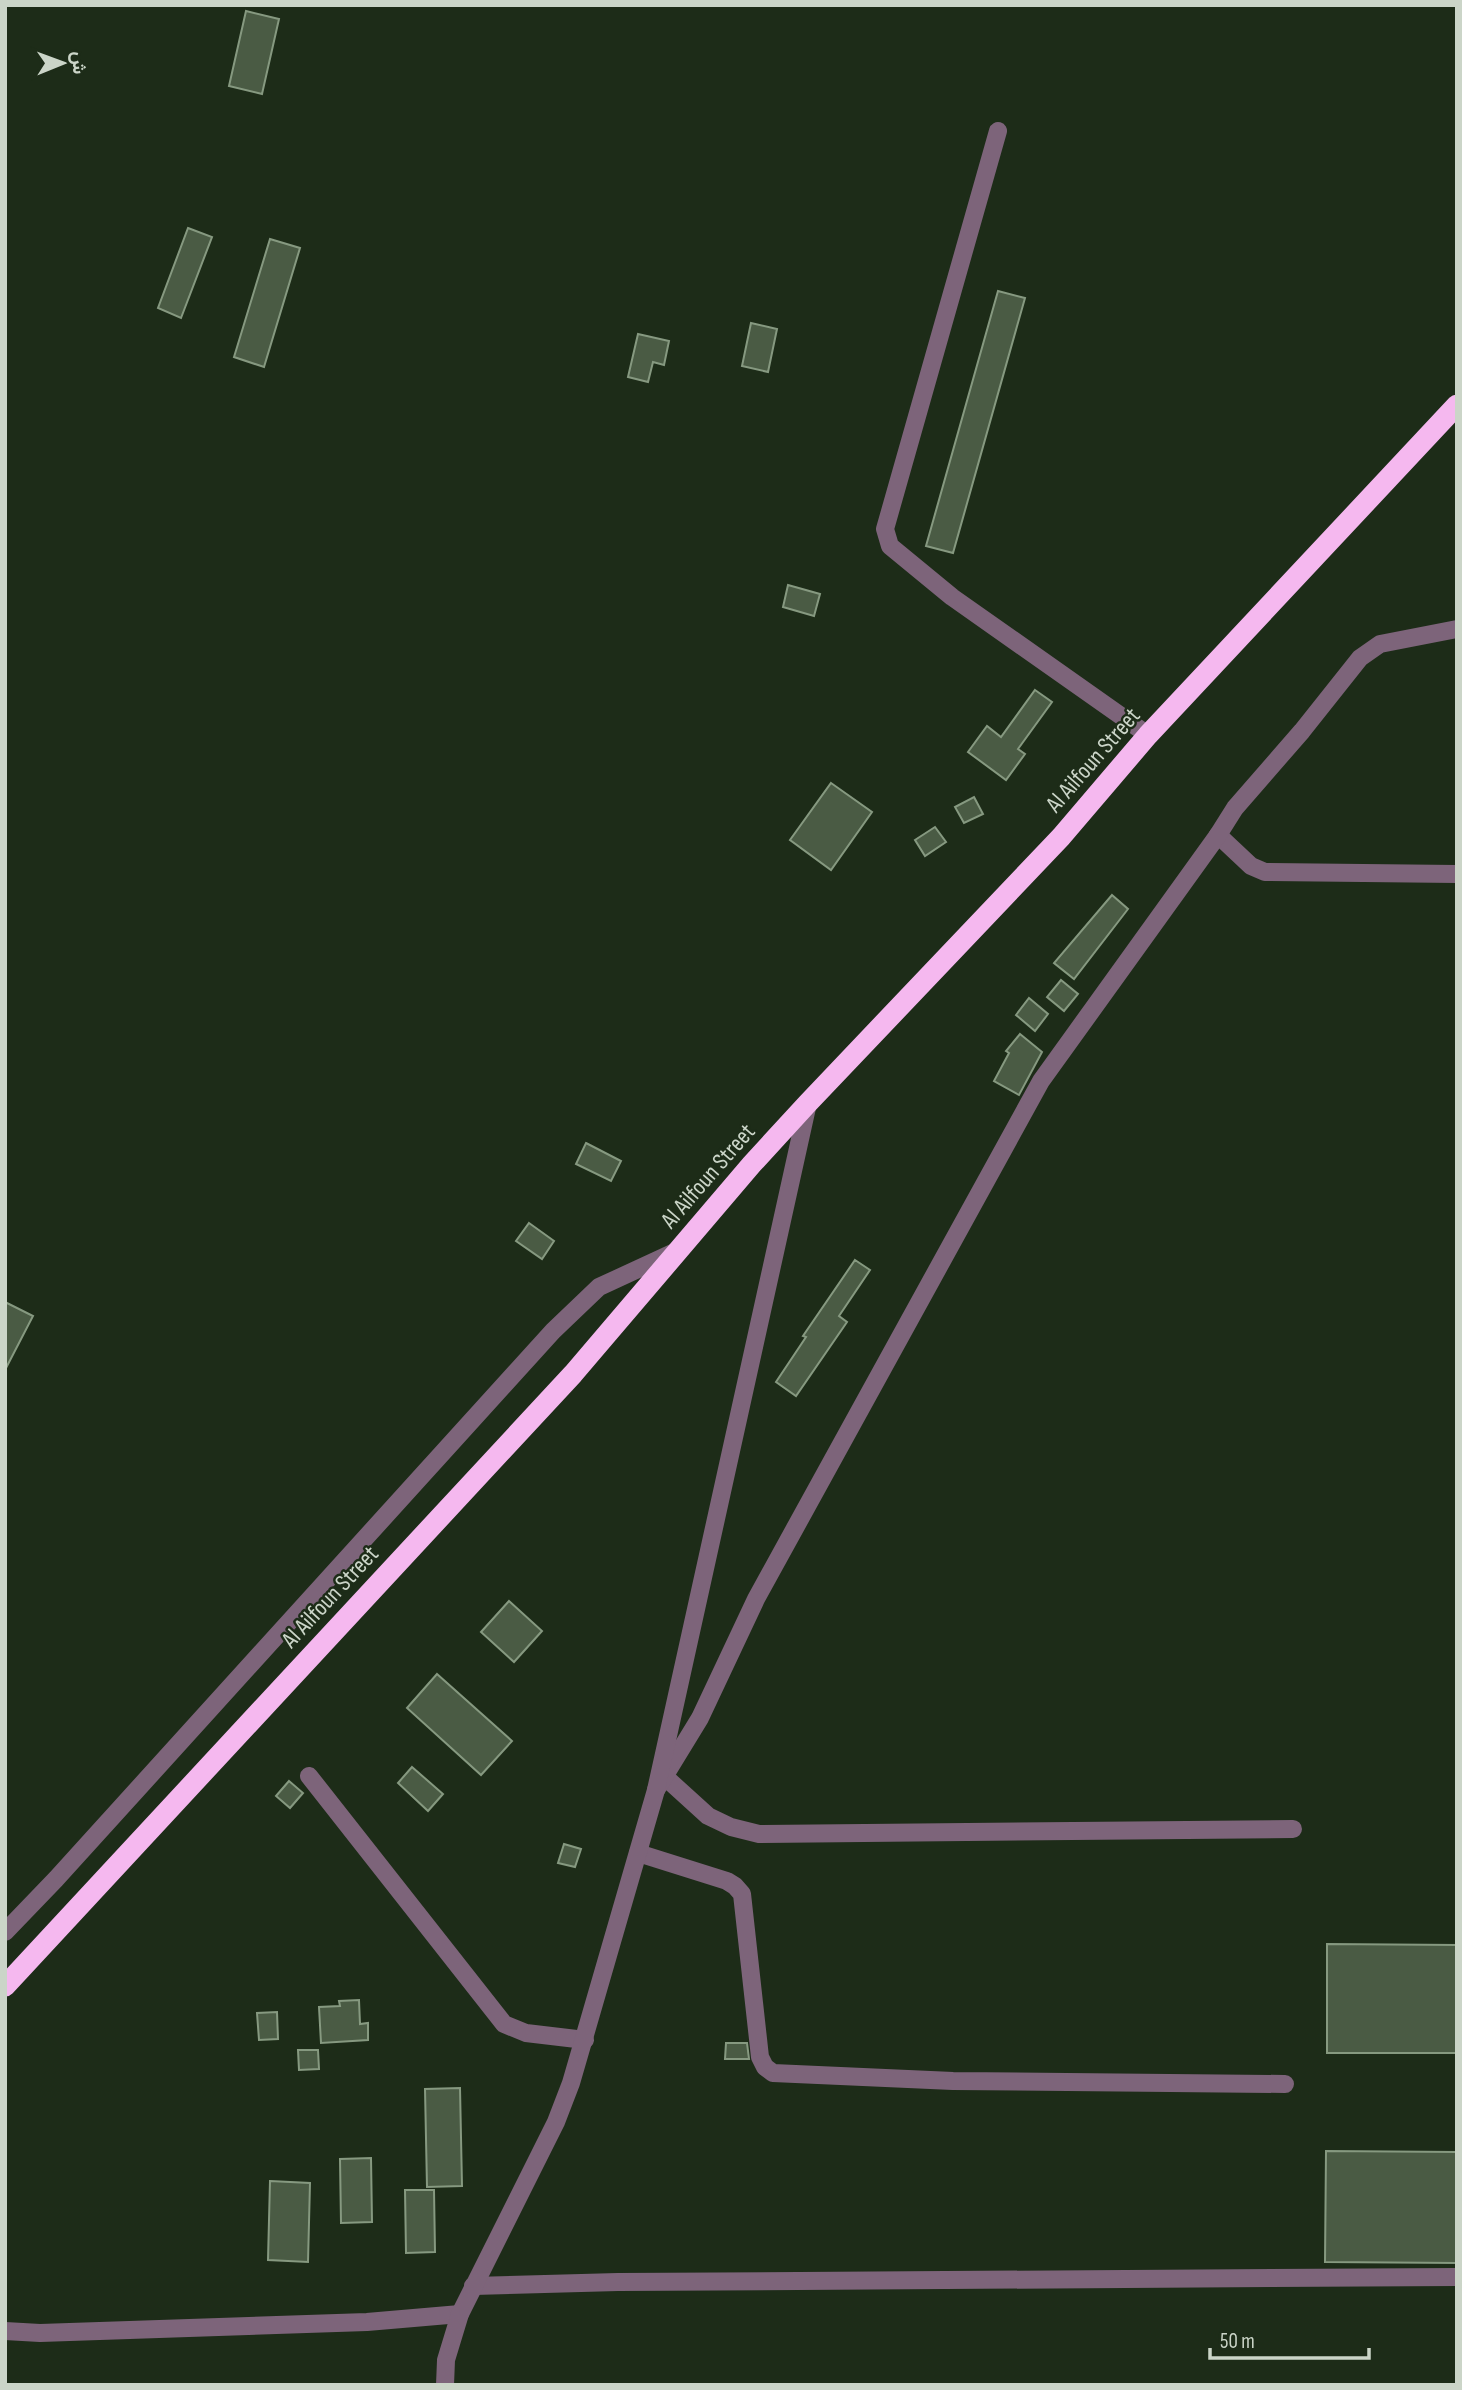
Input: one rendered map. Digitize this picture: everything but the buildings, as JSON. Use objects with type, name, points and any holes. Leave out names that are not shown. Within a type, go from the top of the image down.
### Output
[{"type":"highway","name":"Al Ailfoun Street","points":[[5,1986],[573,1374],[808,1102],[1061,837],[1148,735],[1457,405]]},
{"type":"street","points":[[998,131],[885,529],[890,546],[952,597],[1148,735]]},
{"type":"street","points":[[660,1783],[699,1718],[756,1600],[1041,1082],[1235,808],[1302,731],[1360,658],[1380,645],[1457,629]]},
{"type":"street","points":[[1218,835],[1251,866],[1265,872],[1457,874]]},
{"type":"street","points":[[445,2385],[446,2360],[460,2315],[556,2122],[584,2040],[660,1783],[808,1102]]},
{"type":"street","points":[[5,1932],[553,1331],[599,1287],[678,1250]]},
{"type":"street","points":[[309,1776],[504,2024],[526,2033],[584,2040]]},
{"type":"street","points":[[660,1783],[731,1827],[759,1834],[1293,1829]]},
{"type":"street","points":[[638,1853],[727,1881],[736,1886],[741,1894],[760,2057],[765,2067],[773,2073],[953,2081],[1284,2084]]},
{"type":"street","points":[[474,2286],[632,2282],[1457,2277]]},
{"type":"street","points":[[5,2332],[354,2322],[460,2315]]}]
